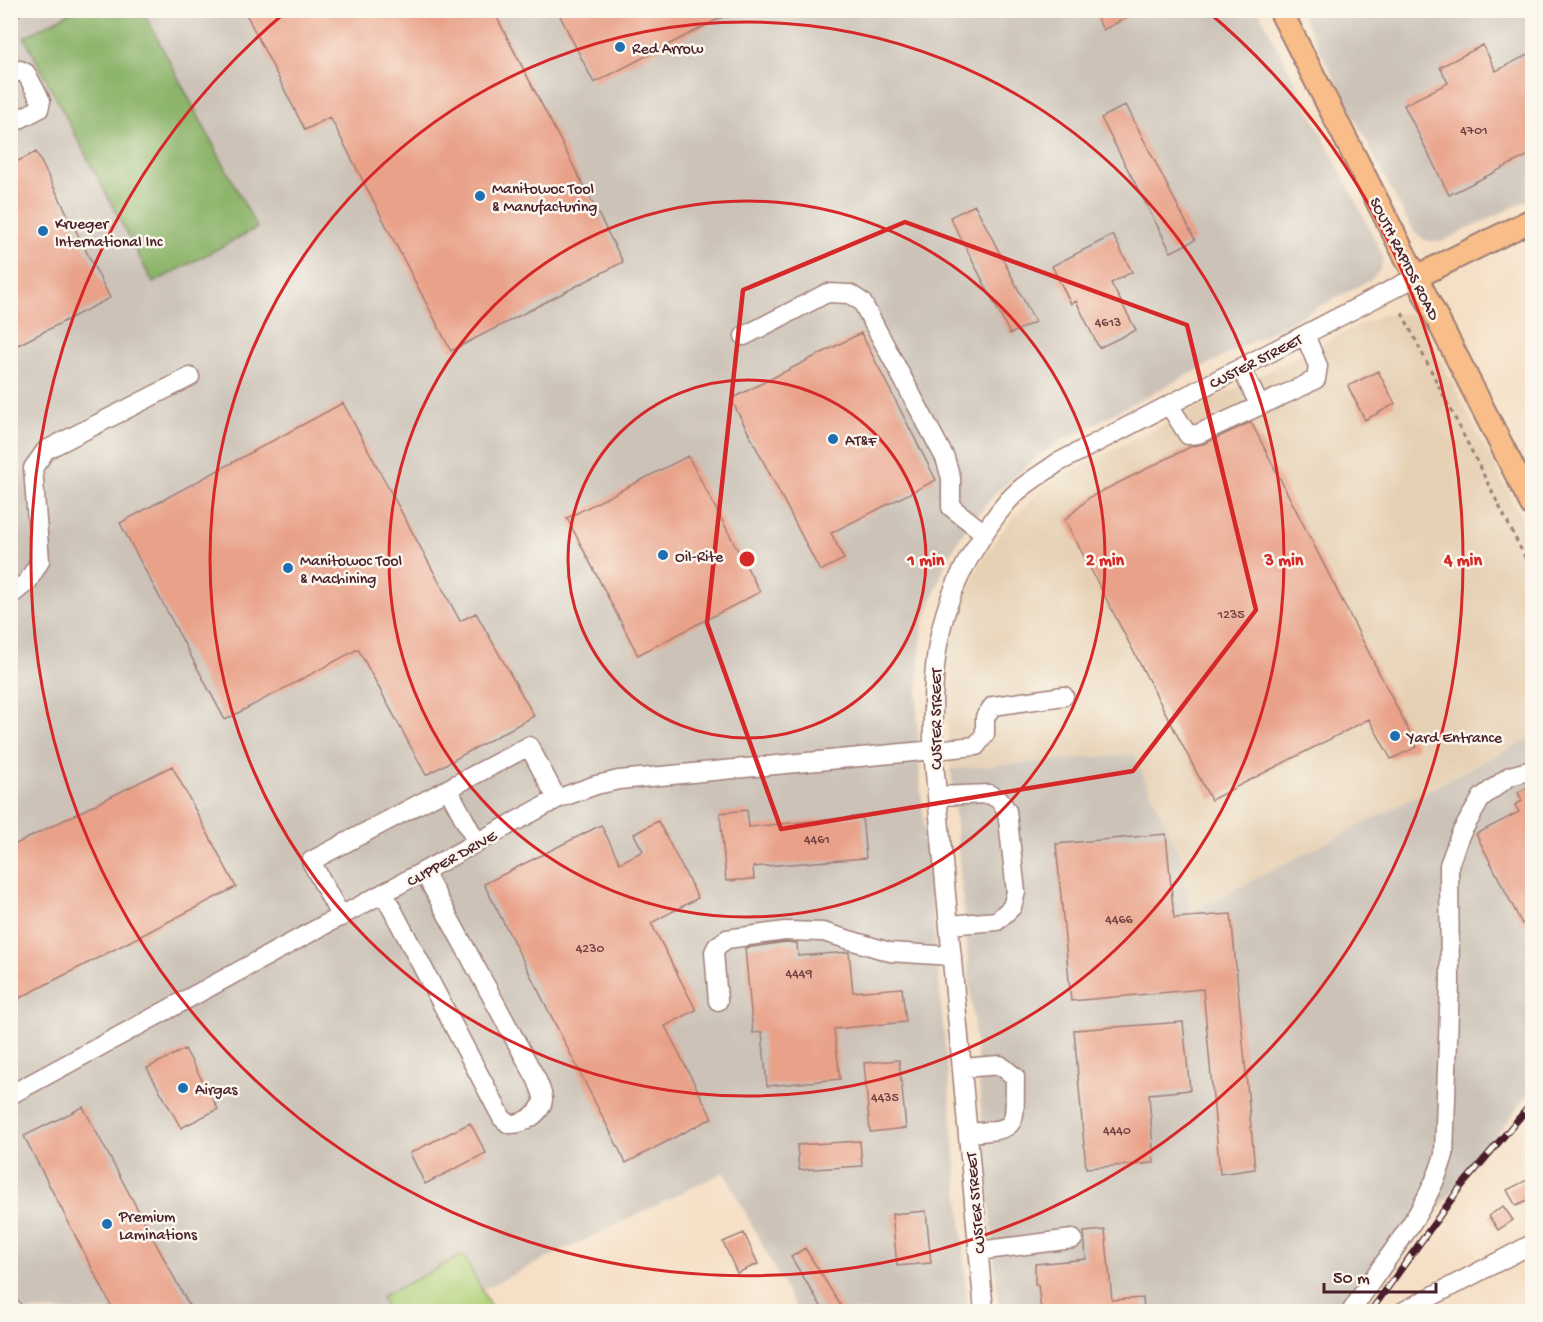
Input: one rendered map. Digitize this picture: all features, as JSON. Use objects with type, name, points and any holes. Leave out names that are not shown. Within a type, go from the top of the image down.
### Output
[{"type":"main road","name":"SOUTH RAPIDS ROAD","points":[[1280,10],[1533,505]]},
{"type":"main road","points":[[1416,277],[1533,220]]},
{"type":"street","points":[[10,75],[20,70],[26,73],[41,101],[39,109],[10,124]]},
{"type":"street","name":"CUSTER STREET","points":[[984,1311],[933,751],[935,655],[947,602],[967,560],[993,520],[1019,490],[1057,463],[1416,277]]},
{"type":"street","points":[[744,336],[827,293],[850,294],[862,302],[945,458],[951,477],[951,507],[984,533]]},
{"type":"street","points":[[1170,405],[1188,435],[1198,434],[1316,379],[1318,366],[1305,335]]},
{"type":"street","points":[[1240,368],[1260,406]]},
{"type":"street","points":[[10,596],[28,581],[40,561],[33,468],[46,450],[190,377]]},
{"type":"street","name":"CLIPPER DRIVE","points":[[10,1095],[557,799],[596,785],[619,780],[976,746],[985,734],[985,717],[993,706],[1064,696]]},
{"type":"street","points":[[341,917],[311,861],[529,746],[557,799]]},
{"type":"street","points":[[1351,1311],[1427,1199],[1444,1155],[1450,982],[1449,865],[1460,835],[1482,797],[1510,776],[1533,770]]},
{"type":"street","points":[[448,789],[477,843]]},
{"type":"street","points":[[937,796],[988,794],[1000,800],[1007,811],[1016,892],[1012,907],[997,921],[949,925]]},
{"type":"street","points":[[384,894],[502,1118],[509,1124],[525,1121],[541,1107],[543,1097],[537,1080],[424,872]]},
{"type":"street","points":[[718,1001],[714,952],[717,946],[727,939],[785,931],[823,932],[890,952],[952,956]]},
{"type":"street","points":[[962,1068],[1000,1065],[1015,1077],[1014,1119],[1009,1126],[1001,1130],[968,1133]]},
{"type":"street","points":[[978,1251],[1073,1239]]},
{"type":"street","points":[[1402,1311],[1533,1244]]},
{"type":"street","points":[[10,1306],[14,1311]]},
{"type":"path","points":[[1402,313],[1533,571]]},
{"type":"highlighted area","points":[[905,222],[1187,325],[1256,610],[1133,771],[781,829],[707,623],[743,290]]},
{"type":"shaded area","points":[[10,11],[1259,11],[1381,251],[1383,259],[1380,270],[1370,280],[1055,444],[1033,461],[998,490],[961,535],[946,562],[923,625],[917,710],[920,780],[968,1311],[797,1311],[724,1172],[482,1290],[463,1255],[381,1297],[388,1311],[11,1311]]},
{"type":"shaded area","points":[[1300,11],[1532,11],[1532,198],[1445,240],[1436,242],[1425,240],[1415,233]]},
{"type":"shaded area","points":[[1398,313],[1414,315],[1419,319],[1532,539],[1532,737],[1191,912],[1181,859],[1134,754],[951,769],[946,687],[949,643],[969,586],[983,559],[1010,521],[1046,486],[1070,472],[1345,332],[1381,316]]},
{"type":"shaded area","points":[[1532,737],[1532,1090],[1358,1311],[999,1311],[951,769],[1134,754],[1181,859],[1191,912]]},
{"type":"green space","points":[[75,10],[143,11],[257,228],[153,283],[24,37]]},
{"type":"green space","points":[[463,1255],[493,1311],[388,1311],[381,1297]]},
{"type":"building","name":"Manitowoc Tool & Manufacturing","points":[[244,10],[493,10],[623,262],[451,351],[330,117],[305,130]]},
{"type":"building","name":"Red Arrow","points":[[557,10],[736,10],[594,83]]},
{"type":"building","points":[[1093,10],[1142,10],[1103,30]]},
{"type":"building","points":[[1483,45],[1496,71],[1533,52],[1533,153],[1449,195],[1404,105],[1448,83],[1440,67]]},
{"type":"building","points":[[1126,105],[1195,240],[1171,252],[1101,118]]},
{"type":"building","name":"Krueger International Inc","points":[[36,152],[110,298],[10,349],[10,165]]},
{"type":"building","points":[[975,205],[1035,322],[1010,334],[950,217]]},
{"type":"building","points":[[1113,235],[1132,272],[1111,283],[1136,330],[1099,348],[1076,301],[1071,304],[1052,266]]},
{"type":"building","name":"AT&F","points":[[861,333],[936,480],[831,533],[844,559],[820,571],[731,399]]},
{"type":"building","points":[[1378,371],[1395,404],[1365,420],[1348,386]]},
{"type":"building","name":"Manitowoc Tool & Machining","points":[[343,403],[460,621],[476,613],[534,716],[426,775],[358,649],[225,720],[120,523]]},
{"type":"building","points":[[1251,422],[1417,747],[1391,759],[1369,719],[1211,800],[1065,520],[1090,497],[1192,446],[1203,444]]},
{"type":"building","name":"Oil-Rite","points":[[688,456],[760,592],[638,655],[567,518]]},
{"type":"building","points":[[172,766],[236,887],[10,1003],[10,847]]},
{"type":"building","points":[[1533,785],[1533,918],[1522,924],[1476,834],[1519,812],[1515,805],[1522,801],[1518,792]]},
{"type":"building","points":[[747,810],[749,827],[862,816],[866,858],[753,867],[754,879],[726,881],[720,813]]},
{"type":"building","points":[[658,821],[698,898],[651,923],[696,1010],[665,1026],[712,1118],[626,1163],[484,884],[601,825],[620,863],[643,851],[634,834]]},
{"type":"building","points":[[1166,834],[1174,918],[1231,914],[1255,1169],[1220,1174],[1203,989],[1071,1001],[1056,844]]},
{"type":"building","points":[[786,942],[797,943],[798,956],[849,952],[853,992],[902,988],[906,1022],[834,1029],[840,1079],[767,1086],[762,1032],[753,1033],[745,948]]},
{"type":"building","points":[[1183,1022],[1190,1090],[1149,1094],[1154,1163],[1086,1168],[1074,1030]]},
{"type":"building","name":"Airgas","points":[[185,1049],[218,1109],[181,1128],[147,1068]]},
{"type":"building","points":[[899,1060],[906,1128],[870,1132],[864,1063]]},
{"type":"building","name":"Premium Laminations","points":[[83,1107],[192,1311],[114,1311],[24,1136]]},
{"type":"building","points":[[470,1123],[486,1153],[425,1184],[410,1153]]},
{"type":"building","points":[[860,1141],[862,1166],[799,1170],[797,1145]]},
{"type":"building","points":[[1533,1177],[1533,1198],[1516,1206],[1507,1190]]},
{"type":"building","points":[[1503,1206],[1513,1220],[1498,1230],[1489,1216]]},
{"type":"building","points":[[926,1211],[931,1263],[897,1266],[892,1214]]},
{"type":"building","points":[[1105,1230],[1112,1300],[1143,1298],[1144,1311],[1041,1311],[1038,1285],[1035,1285],[1035,1264],[1086,1259],[1084,1232]]},
{"type":"building","points":[[744,1233],[758,1264],[737,1273],[723,1242]]},
{"type":"building","points":[[805,1248],[844,1311],[824,1311],[791,1257]]},
{"type":"railway","points":[[1370,1312],[1459,1189],[1532,1103]]},
{"type":"place","name":"Red Arrow","points":[[620,47]]},
{"type":"place","name":"Manitowoc Tool & Manufacturing","points":[[480,196]]},
{"type":"place","name":"Krueger International Inc","points":[[43,231]]},
{"type":"place","name":"AT&F","points":[[833,439]]},
{"type":"place","name":"Oil-Rite","points":[[663,555]]},
{"type":"place","name":"Manitowoc Tool & Machining","points":[[288,568]]},
{"type":"place","name":"Yard Entrance","points":[[1395,736]]},
{"type":"place","name":"Airgas","points":[[183,1088]]},
{"type":"place","name":"Premium Laminations","points":[[107,1224]]}]
